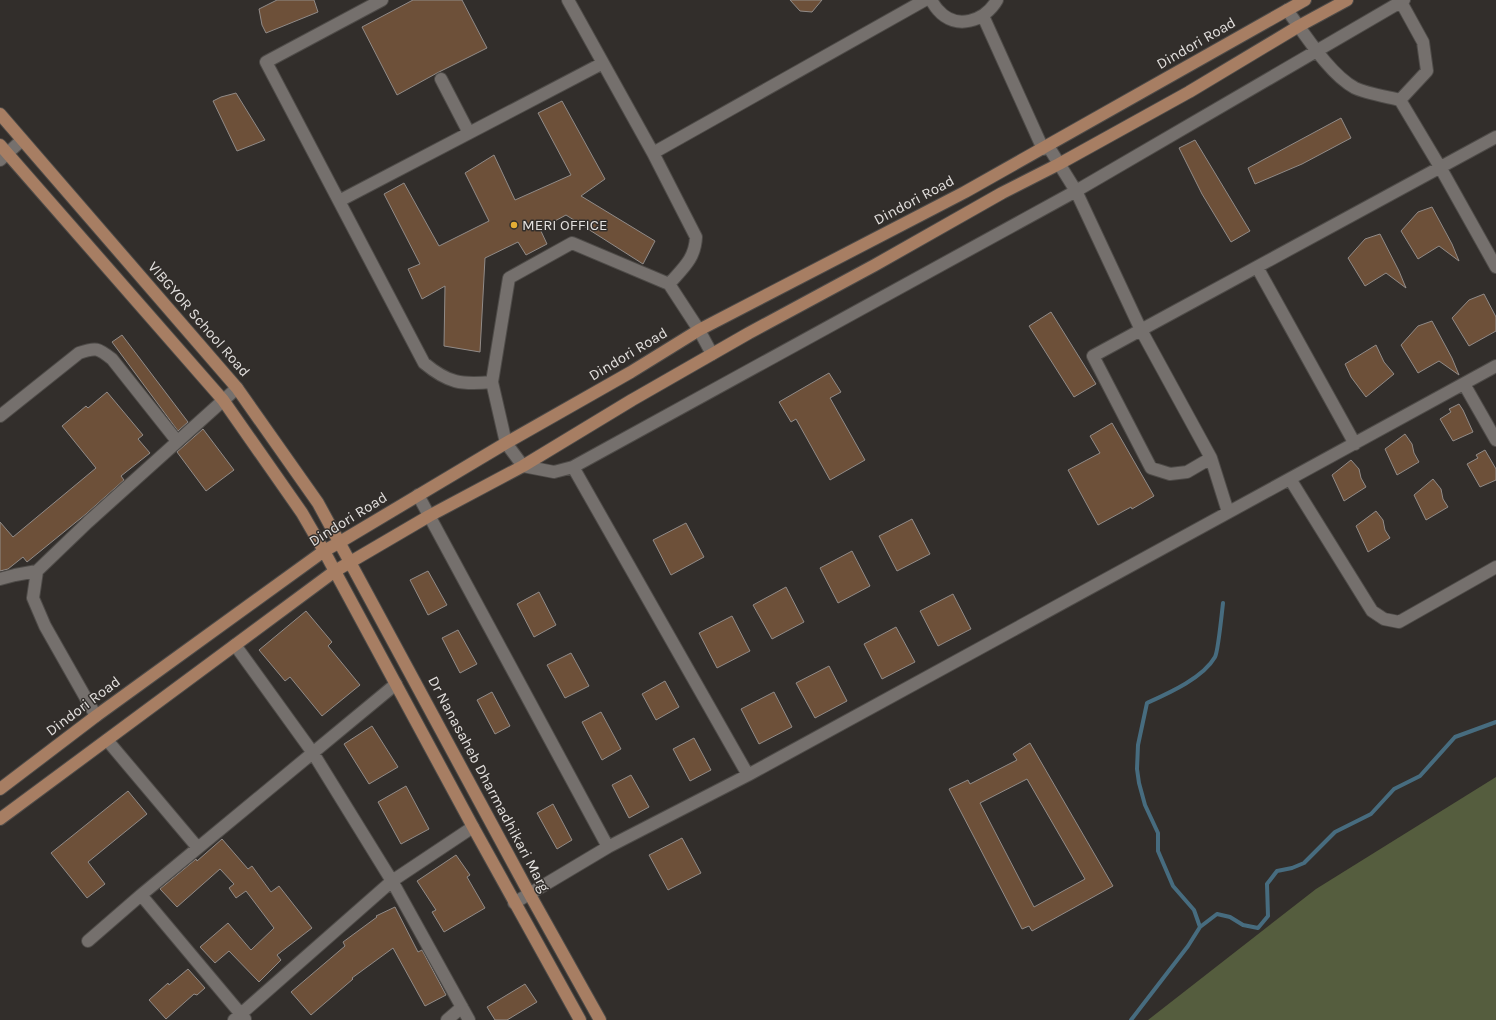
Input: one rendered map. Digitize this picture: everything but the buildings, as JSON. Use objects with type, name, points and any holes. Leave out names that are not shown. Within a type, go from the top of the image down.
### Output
[{"type":"main road","name":"Dindori Road","points":[[0,789],[96,716],[324,551],[506,443],[631,372],[699,330],[958,195],[1305,0]]},
{"type":"main road","points":[[0,819],[335,571],[429,516],[522,466],[712,354],[875,265],[1002,193],[1059,164],[1189,92],[1299,26],[1347,0]]},
{"type":"main road","name":"VIBGYOR School Road","points":[[0,114],[237,388],[318,503],[350,562]]},
{"type":"main road","points":[[2,153],[223,400],[302,513],[335,571],[514,903],[580,1020]]},
{"type":"main road","name":"Dr Nanasaheb Dharmadhikari Marg","points":[[350,562],[529,893],[600,1020]]},
{"type":"street","points":[[382,0],[266,62],[424,363],[446,378],[470,384],[492,382]]},
{"type":"street","points":[[568,0],[653,153],[696,237],[696,248],[691,258],[669,284]]},
{"type":"street","points":[[653,153],[925,0]]},
{"type":"street","points":[[931,0],[939,11],[949,18],[962,21],[972,20],[982,16],[992,8],[997,0]]},
{"type":"street","points":[[712,354],[699,330],[669,284],[572,243],[509,278],[492,382],[506,443],[522,466],[554,472],[573,467],[1076,191],[1402,1],[1424,42],[1427,71],[1400,100]]},
{"type":"street","points":[[1287,10],[1317,51],[1339,76],[1356,88],[1400,100],[1440,167],[1496,267]]},
{"type":"street","points":[[982,16],[1045,147],[1059,164],[1076,191],[1141,330],[1211,458],[1228,512]]},
{"type":"street","points":[[339,201],[603,63]]},
{"type":"street","points":[[441,79],[469,133]]},
{"type":"street","points":[[1211,458],[1187,472],[1170,474],[1151,468],[1093,356],[1496,137]]},
{"type":"street","points":[[2,153],[22,140]]},
{"type":"street","points":[[1257,267],[1356,444]]},
{"type":"street","points":[[0,416],[79,354],[91,349],[100,349],[112,359],[177,441]]},
{"type":"street","points":[[514,903],[608,847],[748,775],[1228,512],[1356,444],[1496,366]]},
{"type":"street","points":[[1464,384],[1496,440]]},
{"type":"street","points":[[0,579],[37,572],[88,522],[237,388]]},
{"type":"street","points":[[573,467],[748,775]]},
{"type":"street","points":[[1290,479],[1372,611],[1384,619],[1399,622],[1496,567]]},
{"type":"street","points":[[418,495],[608,847]]},
{"type":"street","points":[[37,572],[33,598],[45,626],[96,716]]},
{"type":"street","points":[[235,645],[313,753],[392,881],[469,1020]]},
{"type":"street","points":[[88,941],[140,895],[396,684]]},
{"type":"street","points":[[107,740],[198,848]]},
{"type":"street","points":[[140,895],[240,1018],[392,881],[473,826]]},
{"type":"street","points":[[447,1020],[462,1007]]},
{"type":"green space","points":[[1496,777],[1496,1020],[1148,1020],[1316,889]]},
{"type":"waterway","points":[[1131,1020],[1188,946],[1200,927],[1194,910],[1173,886],[1158,851],[1158,833],[1145,805],[1139,783],[1137,769],[1138,745],[1147,703],[1185,684],[1210,665],[1216,654],[1223,603]]},
{"type":"waterway","points":[[1200,927],[1217,914],[1230,917],[1243,925],[1258,928],[1268,916],[1267,884],[1277,871],[1292,868],[1304,863],[1335,832],[1371,814],[1394,789],[1420,776],[1455,737],[1496,722]]},
{"type":"place","name":"MERI OFFICE","points":[[514,225]]}]
